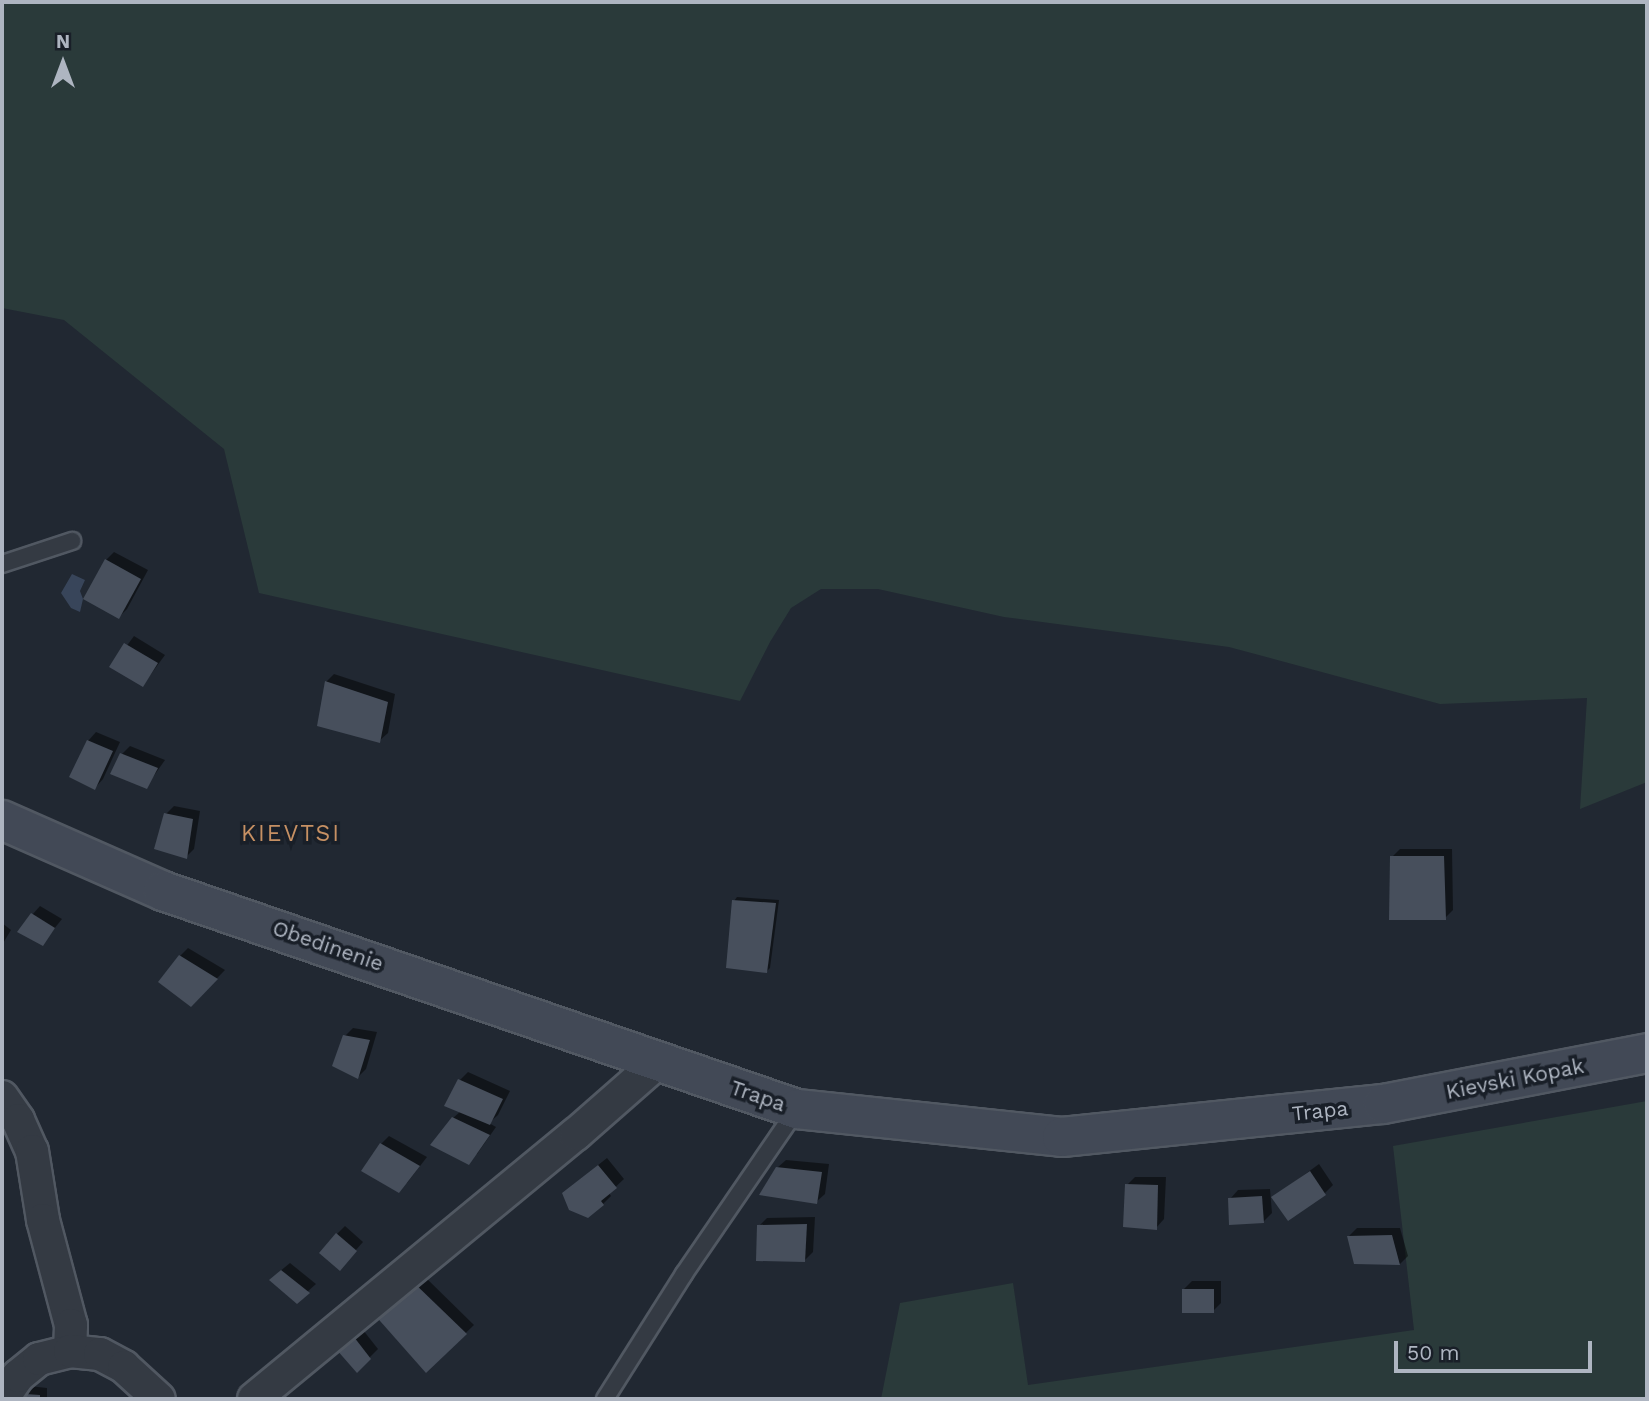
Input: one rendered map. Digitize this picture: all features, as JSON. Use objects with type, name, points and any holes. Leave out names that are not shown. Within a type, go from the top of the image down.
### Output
[{"type":"street","name":"Obedinenie","points":[[2,820],[163,891],[658,1062]]},
{"type":"street","name":"Kievski Kopak","points":[[1383,1104],[1647,1053]]},
{"type":"street","name":"Trapa","points":[[658,1062],[797,1109],[1062,1137],[1383,1104]]},
{"type":"street","points":[[254,1399],[576,1134],[658,1062]]},
{"type":"street","points":[[2,1097],[18,1120],[32,1151],[43,1220],[71,1325],[70,1351]]},
{"type":"street","points":[[2,1399],[18,1376],[39,1359],[70,1351],[100,1354],[124,1367],[159,1399]]},
{"type":"lane","points":[[2,564],[72,541]]},
{"type":"lane","points":[[606,1399],[684,1274],[797,1109]]},
{"type":"shaded area","points":[[2,2],[1647,2],[1647,782],[1580,809],[1587,698],[1440,704],[1229,647],[1004,617],[878,589],[821,589],[791,608],[740,701],[259,593],[224,449],[64,320],[2,308]]},
{"type":"shaded area","points":[[1647,1101],[1647,1399],[881,1399],[900,1303],[1013,1283],[1028,1385],[1414,1330],[1393,1146]]},
{"type":"water","points":[[72,574],[85,580],[80,591],[83,599],[80,612],[71,608],[61,593]]},
{"type":"building","points":[[105,559],[141,579],[119,619],[83,599]]},
{"type":"building","points":[[124,643],[158,663],[143,687],[109,667]]},
{"type":"building","points":[[325,681],[388,702],[380,743],[317,726]]},
{"type":"building","points":[[87,740],[113,751],[95,790],[69,777]]},
{"type":"building","points":[[120,753],[158,768],[147,789],[110,774]]},
{"type":"building","points":[[164,813],[193,819],[187,859],[154,849]]},
{"type":"building","points":[[1390,856],[1444,856],[1446,920],[1389,920]]},
{"type":"building","points":[[732,900],[776,903],[767,973],[726,968]]},
{"type":"building","points":[[31,913],[55,928],[43,946],[17,932]]},
{"type":"building","points":[[179,955],[218,979],[191,1007],[158,982]]},
{"type":"building","points":[[343,1035],[370,1040],[358,1079],[332,1066]]},
{"type":"building","points":[[458,1079],[503,1099],[490,1125],[444,1106]]},
{"type":"building","points":[[452,1117],[490,1135],[469,1165],[430,1145]]},
{"type":"building","points":[[380,1143],[420,1166],[399,1193],[361,1171]]},
{"type":"building","points":[[598,1165],[617,1188],[601,1201],[604,1205],[588,1218],[569,1210],[562,1193]]},
{"type":"building","points":[[776,1167],[822,1172],[817,1204],[759,1195]]},
{"type":"building","points":[[1310,1171],[1326,1195],[1288,1221],[1271,1197]]},
{"type":"building","points":[[1125,1184],[1158,1185],[1157,1230],[1123,1227]]},
{"type":"building","points":[[1262,1196],[1264,1223],[1229,1225],[1228,1198]]},
{"type":"building","points":[[807,1224],[805,1262],[756,1261],[757,1225]]},
{"type":"building","points":[[336,1233],[357,1251],[340,1271],[319,1253]]},
{"type":"building","points":[[1392,1235],[1400,1265],[1354,1264],[1347,1236]]},
{"type":"building","points":[[281,1270],[310,1293],[297,1304],[269,1280]]},
{"type":"building","points":[[411,1280],[467,1334],[426,1373],[373,1313]]},
{"type":"building","points":[[1182,1289],[1214,1289],[1214,1313],[1182,1313]]},
{"type":"building","points":[[354,1337],[371,1359],[357,1373],[336,1349]]},
{"type":"building","points":[[10,1393],[40,1395],[40,1399],[9,1399]]},
{"type":"district","name":"KIEVTSI","points":[[291,834]]}]
